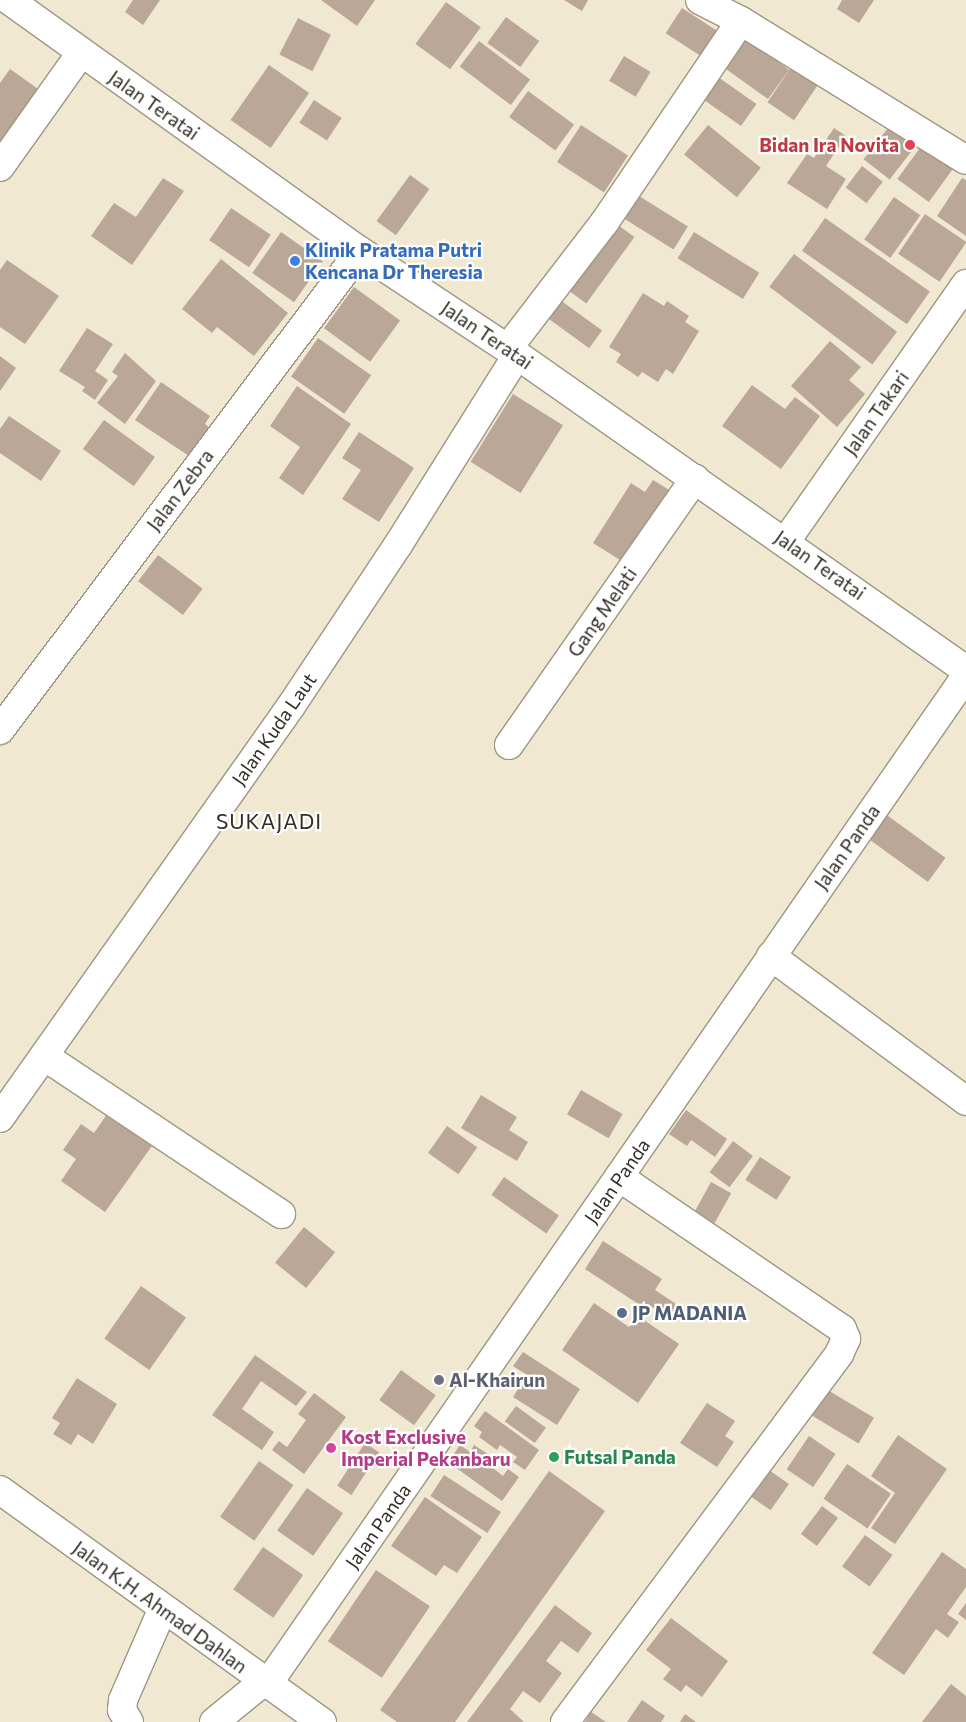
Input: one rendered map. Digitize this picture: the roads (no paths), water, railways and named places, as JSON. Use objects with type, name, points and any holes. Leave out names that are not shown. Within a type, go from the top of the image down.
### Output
[{"type":"street","name":"Jalan Teratai","points":[[8,0],[360,251],[512,351],[786,541],[966,670]]},
{"type":"street","points":[[700,0],[741,21],[966,160]]},
{"type":"street","name":"Jalan Kuda Laut","points":[[0,1118],[291,706],[398,545],[512,351],[604,223],[741,21]]},
{"type":"street","points":[[0,167],[81,53]]},
{"type":"street","name":"Jalan Zebra","points":[[0,730],[360,251]]},
{"type":"street","name":"Jalan Takari","points":[[786,541],[966,284]]},
{"type":"street","name":"Gang Melati","points":[[509,746],[695,478]]},
{"type":"street","name":"Jalan Panda","points":[[214,1722],[265,1684],[966,676]]},
{"type":"street","points":[[771,956],[966,1101]]},
{"type":"street","points":[[44,1056],[281,1214]]},
{"type":"street","points":[[565,1722],[839,1354],[846,1339],[842,1329],[619,1177]]},
{"type":"street","name":"Jalan K.H. Ahmad Dahlan","points":[[0,1490],[265,1684],[322,1722]]},
{"type":"street","points":[[129,1722],[122,1710],[123,1700],[162,1608]]},
{"type":"place","name":"Bidan Ira Novita","points":[[910,145]]},
{"type":"place","name":"Klinik Pratama Putri Kencana Dr Theresia","points":[[295,261]]},
{"type":"place","name":"JP MADANIA","points":[[622,1313]]},
{"type":"place","name":"Al-Khairun","points":[[439,1380]]},
{"type":"place","name":"Kost Exclusive Imperial Pekanbaru","points":[[331,1448]]},
{"type":"place","name":"Futsal Panda","points":[[554,1457]]},
{"type":"district","name":"SUKAJADI","points":[[269,821]]}]
